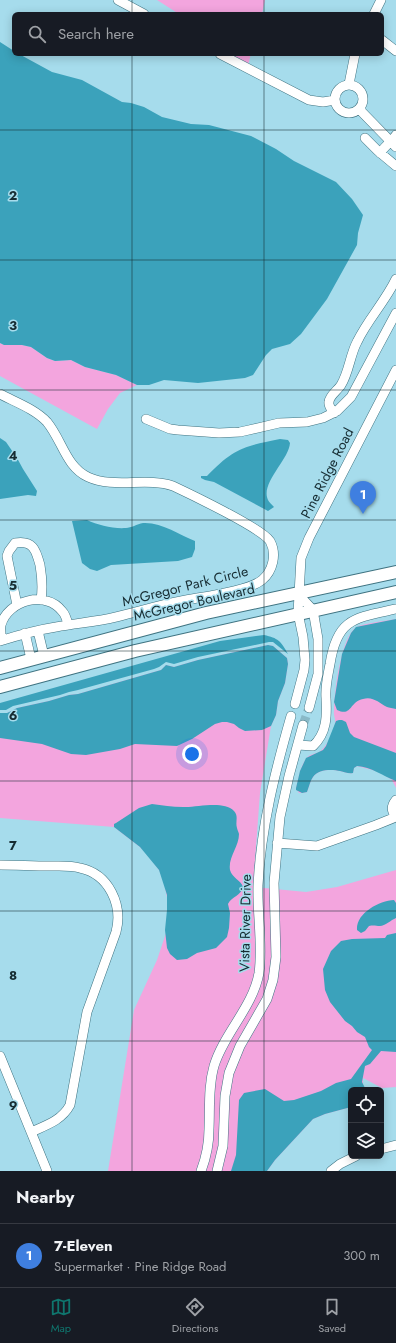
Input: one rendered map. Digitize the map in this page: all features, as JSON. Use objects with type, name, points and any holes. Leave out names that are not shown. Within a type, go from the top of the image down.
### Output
[{"type":"main road","name":"McGregor Boulevard","points":[[0,668],[206,613],[396,572]]},
{"type":"main road","points":[[0,687],[135,650],[396,592]]},
{"type":"street","points":[[118,0],[140,12]]},
{"type":"street","points":[[375,12],[381,0]]},
{"type":"street","points":[[384,42],[396,51]]},
{"type":"street","points":[[224,56],[309,100],[323,102],[335,100]]},
{"type":"street","points":[[349,84],[355,56]]},
{"type":"street","points":[[349,84],[358,87],[363,94],[363,102],[359,109],[351,113],[342,111],[336,104],[335,100],[337,91],[349,84]]},
{"type":"street","points":[[359,109],[394,142],[385,146],[380,153]]},
{"type":"street","points":[[365,138],[396,166]]},
{"type":"street","points":[[334,413],[329,405],[329,399],[344,379],[358,338],[389,294],[396,279]]},
{"type":"street","points":[[146,420],[170,429],[219,433],[240,432],[284,423],[313,421],[323,418],[334,413],[344,405],[355,391],[396,314]]},
{"type":"street","name":"Pine Ridge Road","points":[[298,613],[300,558],[308,539],[396,370]]},
{"type":"street","name":"McGregor Park Circle","points":[[0,394],[31,410],[47,422],[75,468],[88,477],[104,482],[157,482],[173,486],[258,530],[270,541],[274,558],[269,573],[263,580],[248,587],[159,605],[116,617],[38,630],[1,640]]},
{"type":"street","points":[[17,605],[7,556],[9,551],[16,543],[27,543],[35,550],[43,579],[41,600]]},
{"type":"street","points":[[298,594],[313,610],[318,639],[319,665],[309,708]]},
{"type":"street","points":[[1,640],[0,630],[8,611],[28,600],[51,602],[62,610],[66,616],[68,625]]},
{"type":"street","points":[[298,745],[313,746],[319,740],[323,732],[327,716],[326,690],[330,663],[332,650],[338,634],[354,620],[396,609]]},
{"type":"street","points":[[295,704],[304,670],[305,660],[303,637],[298,613]]},
{"type":"street","points":[[38,630],[44,656]]},
{"type":"street","points":[[25,634],[31,659]]},
{"type":"street","name":"Vista River Drive","points":[[202,1171],[208,1138],[210,1089],[214,1067],[223,1046],[247,1004],[258,976],[260,959],[258,897],[261,846],[274,777],[291,716]]},
{"type":"street","name":"Vista River Drive","points":[[217,1171],[223,1146],[225,1096],[229,1073],[240,1046],[267,999],[273,980],[276,957],[274,883],[277,842],[284,796],[303,726]]},
{"type":"street","points":[[277,842],[317,846],[376,826],[396,817],[392,810],[392,806],[396,800]]},
{"type":"street","points":[[0,865],[73,866],[87,870],[106,883],[111,891],[117,908],[118,924],[116,932],[87,1012],[70,1104],[61,1118],[31,1132]]},
{"type":"street","points":[[0,1056],[47,1171]]},
{"type":"street","points":[[384,1148],[395,1146],[396,1156]]},
{"type":"street","points":[[331,1171],[350,1159]]},
{"type":"shaded area","points":[[157,0],[265,0],[262,12],[176,12]]},
{"type":"shaded area","points":[[231,56],[250,56],[248,65]]},
{"type":"shaded area","points":[[0,343],[4,345],[22,345],[31,347],[47,358],[55,361],[71,360],[85,367],[116,375],[137,385],[120,393],[108,409],[97,429],[0,376]]},
{"type":"shaded area","points":[[396,619],[396,788],[392,780],[380,772],[357,766],[354,768],[353,773],[333,770],[318,772],[310,782],[307,792],[299,793],[296,788],[304,762],[307,757],[322,750],[332,735],[335,726],[334,712],[337,679],[343,653],[351,632],[357,627],[370,623]]},
{"type":"shaded area","points":[[268,645],[273,646],[287,658],[288,664],[285,683],[278,701],[276,715],[271,726],[260,793],[253,887],[306,892],[337,887],[396,870],[396,1087],[380,1087],[363,1078],[364,1087],[348,1087],[348,1108],[313,1119],[275,1160],[267,1171],[108,1171],[134,1010],[157,960],[166,933],[168,902],[163,878],[147,854],[114,827],[0,818],[0,713],[7,713],[17,708],[78,694],[161,670],[166,665],[174,667],[198,660]]},
{"type":"water","points":[[0,42],[12,50],[12,56],[23,56],[52,72],[82,80],[122,102],[144,107],[162,117],[191,124],[209,125],[251,136],[276,149],[294,161],[336,182],[352,199],[363,215],[358,233],[357,245],[327,299],[301,334],[290,344],[272,349],[266,355],[253,375],[245,378],[198,383],[164,380],[149,385],[137,385],[116,375],[85,367],[71,360],[55,361],[47,358],[31,347],[22,345],[4,345],[0,343]]},
{"type":"water","points":[[0,438],[6,442],[17,458],[37,491],[36,496],[28,495],[0,499]]},
{"type":"water","points":[[280,439],[288,440],[290,443],[285,457],[268,486],[268,500],[274,507],[268,511],[214,482],[201,478],[201,476],[207,476],[224,460],[240,450],[257,444]]},
{"type":"water","points":[[87,520],[116,528],[128,528],[143,523],[150,523],[170,529],[195,541],[195,549],[192,557],[178,561],[111,565],[97,571],[90,569],[82,563],[72,521]]},
{"type":"water","points":[[396,619],[396,709],[387,707],[376,700],[367,698],[358,701],[345,712],[337,710],[334,702],[342,654],[351,633],[356,627]]},
{"type":"water","points":[[264,635],[273,637],[279,641],[288,654],[273,642],[269,642],[198,657],[174,664],[166,662],[154,669],[60,695],[13,706],[6,710],[0,710],[0,703],[220,641]]},
{"type":"water","points":[[268,645],[273,646],[287,658],[288,664],[285,683],[278,701],[276,715],[271,726],[262,730],[245,731],[234,724],[222,722],[215,724],[192,739],[177,746],[135,744],[120,749],[86,755],[71,754],[42,744],[0,738],[0,713],[7,713],[17,708],[78,694],[161,670],[166,665],[174,667],[198,660]]},
{"type":"water","points":[[339,720],[346,722],[350,733],[354,737],[396,753],[396,781],[372,770],[357,766],[354,768],[353,773],[333,770],[318,772],[310,782],[307,792],[302,793],[296,790],[300,771],[306,758],[323,750],[336,721]]},
{"type":"water","points":[[152,804],[179,807],[216,805],[229,808],[234,811],[236,815],[239,839],[231,861],[230,870],[243,887],[242,890],[228,904],[230,913],[227,937],[216,948],[197,953],[187,959],[177,960],[170,954],[167,948],[165,930],[167,895],[159,870],[140,847],[114,827],[114,824],[139,808]]},
{"type":"water","points":[[394,900],[396,903],[396,918],[382,926],[369,926],[361,933],[357,930],[360,918],[364,913],[375,905]]},
{"type":"water","points":[[396,933],[396,1052],[381,1051],[370,1064],[365,1066],[362,1082],[364,1087],[348,1087],[348,1108],[313,1119],[275,1160],[267,1171],[231,1171],[236,1155],[239,1100],[244,1093],[265,1089],[284,1101],[294,1100],[321,1091],[336,1083],[351,1079],[372,1050],[369,1047],[365,1037],[345,1021],[330,1002],[325,990],[323,969],[331,951],[341,941],[352,939],[385,938],[387,935]]},
{"type":"tunnel","points":[[303,725],[309,708]]},
{"type":"place","name":"7-Eleven","points":[[363,514]]}]
